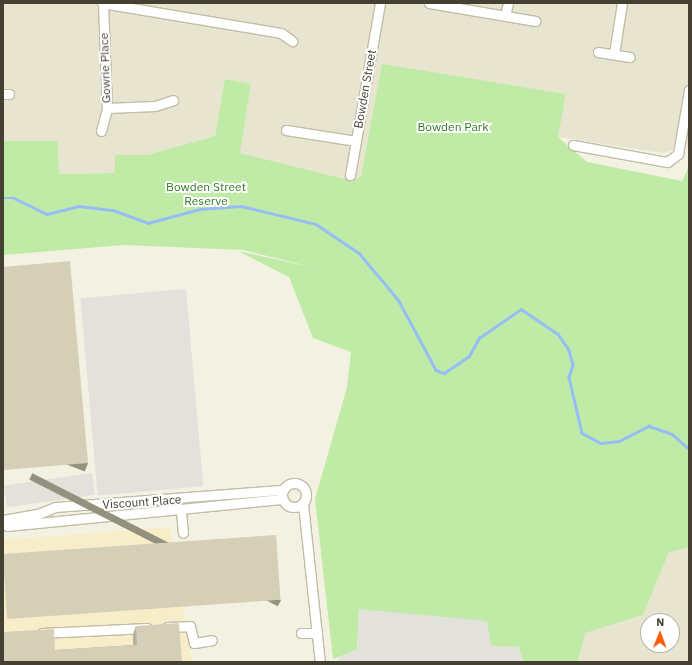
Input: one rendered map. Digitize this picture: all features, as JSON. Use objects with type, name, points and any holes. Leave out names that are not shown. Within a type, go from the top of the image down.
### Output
[{"type":"street","name":"Bowden Street","points":[[350,175],[380,3]]},
{"type":"street","points":[[429,3],[535,21]]},
{"type":"street","points":[[505,16],[508,3]]},
{"type":"street","points":[[614,54],[622,3]]},
{"type":"street","points":[[102,4],[281,33],[292,41]]},
{"type":"street","name":"Gowrie Place","points":[[101,131],[107,108],[102,4]]},
{"type":"street","points":[[598,52],[630,57]]},
{"type":"street","points":[[573,146],[667,162],[678,154],[689,90]]},
{"type":"street","points":[[107,108],[155,106],[173,100]]},
{"type":"street","points":[[286,130],[356,141]]},
{"type":"street","points":[[304,504],[292,508],[282,495],[293,483],[301,485],[306,492],[304,504],[320,662]]},
{"type":"street","name":"Viscount Place","points":[[3,526],[181,511],[282,495]]},
{"type":"street","name":"Viscount Place","points":[[3,520],[55,507],[282,495]]},
{"type":"street","points":[[181,511],[183,533]]},
{"type":"street","points":[[34,633],[190,626],[194,642],[212,640]]},
{"type":"street","points":[[301,634],[317,633]]},
{"type":"shaded area","points":[[3,3],[689,3],[689,145],[663,153],[558,137],[566,94],[382,65],[361,176],[353,181],[240,153],[251,84],[225,79],[215,136],[147,155],[115,155],[115,173],[59,174],[58,141],[3,141]]},
{"type":"shaded area","points":[[186,289],[203,486],[98,495],[80,298]]},
{"type":"shaded area","points":[[92,473],[95,495],[7,507],[4,485]]},
{"type":"shaded area","points":[[170,527],[192,662],[3,662],[3,540]]},
{"type":"shaded area","points":[[689,548],[689,662],[579,662],[584,633],[640,616],[640,653],[680,653],[680,613],[644,613],[669,552]]},
{"type":"shaded area","points":[[359,609],[487,621],[491,646],[519,647],[523,662],[339,662],[339,657],[357,650]]},
{"type":"green space","points":[[382,64],[566,94],[558,137],[587,162],[682,181],[689,166],[689,548],[669,552],[644,613],[640,613],[640,616],[585,633],[578,662],[523,662],[519,647],[491,646],[359,609],[357,650],[333,659],[315,499],[347,387],[351,352],[313,338],[289,277],[238,251],[316,268],[243,250],[124,245],[3,255],[3,141],[58,141],[59,174],[115,173],[115,155],[147,155],[215,136],[225,79],[251,84],[240,153],[353,181],[361,176]]},
{"type":"building","points":[[70,261],[88,463],[3,470],[3,267]]},
{"type":"building","points":[[276,535],[281,600],[7,619],[3,554]]},
{"type":"building","points":[[179,623],[182,662],[3,662],[3,632],[54,629],[55,650],[137,645],[136,626]]},
{"type":"waterway","points":[[3,198],[14,198],[47,214],[79,206],[113,210],[148,223],[200,209],[241,206],[316,224],[359,253],[382,280],[399,301],[436,370],[444,373],[469,356],[479,338],[521,309],[558,334],[569,350],[573,365],[569,377],[582,433],[601,443],[619,441],[649,426],[672,434],[689,449]]},
{"type":"park label","name":"Bowden Park","points":[[453,127]]},
{"type":"park label","name":"Bowden Street Reserve","points":[[206,194]]}]
